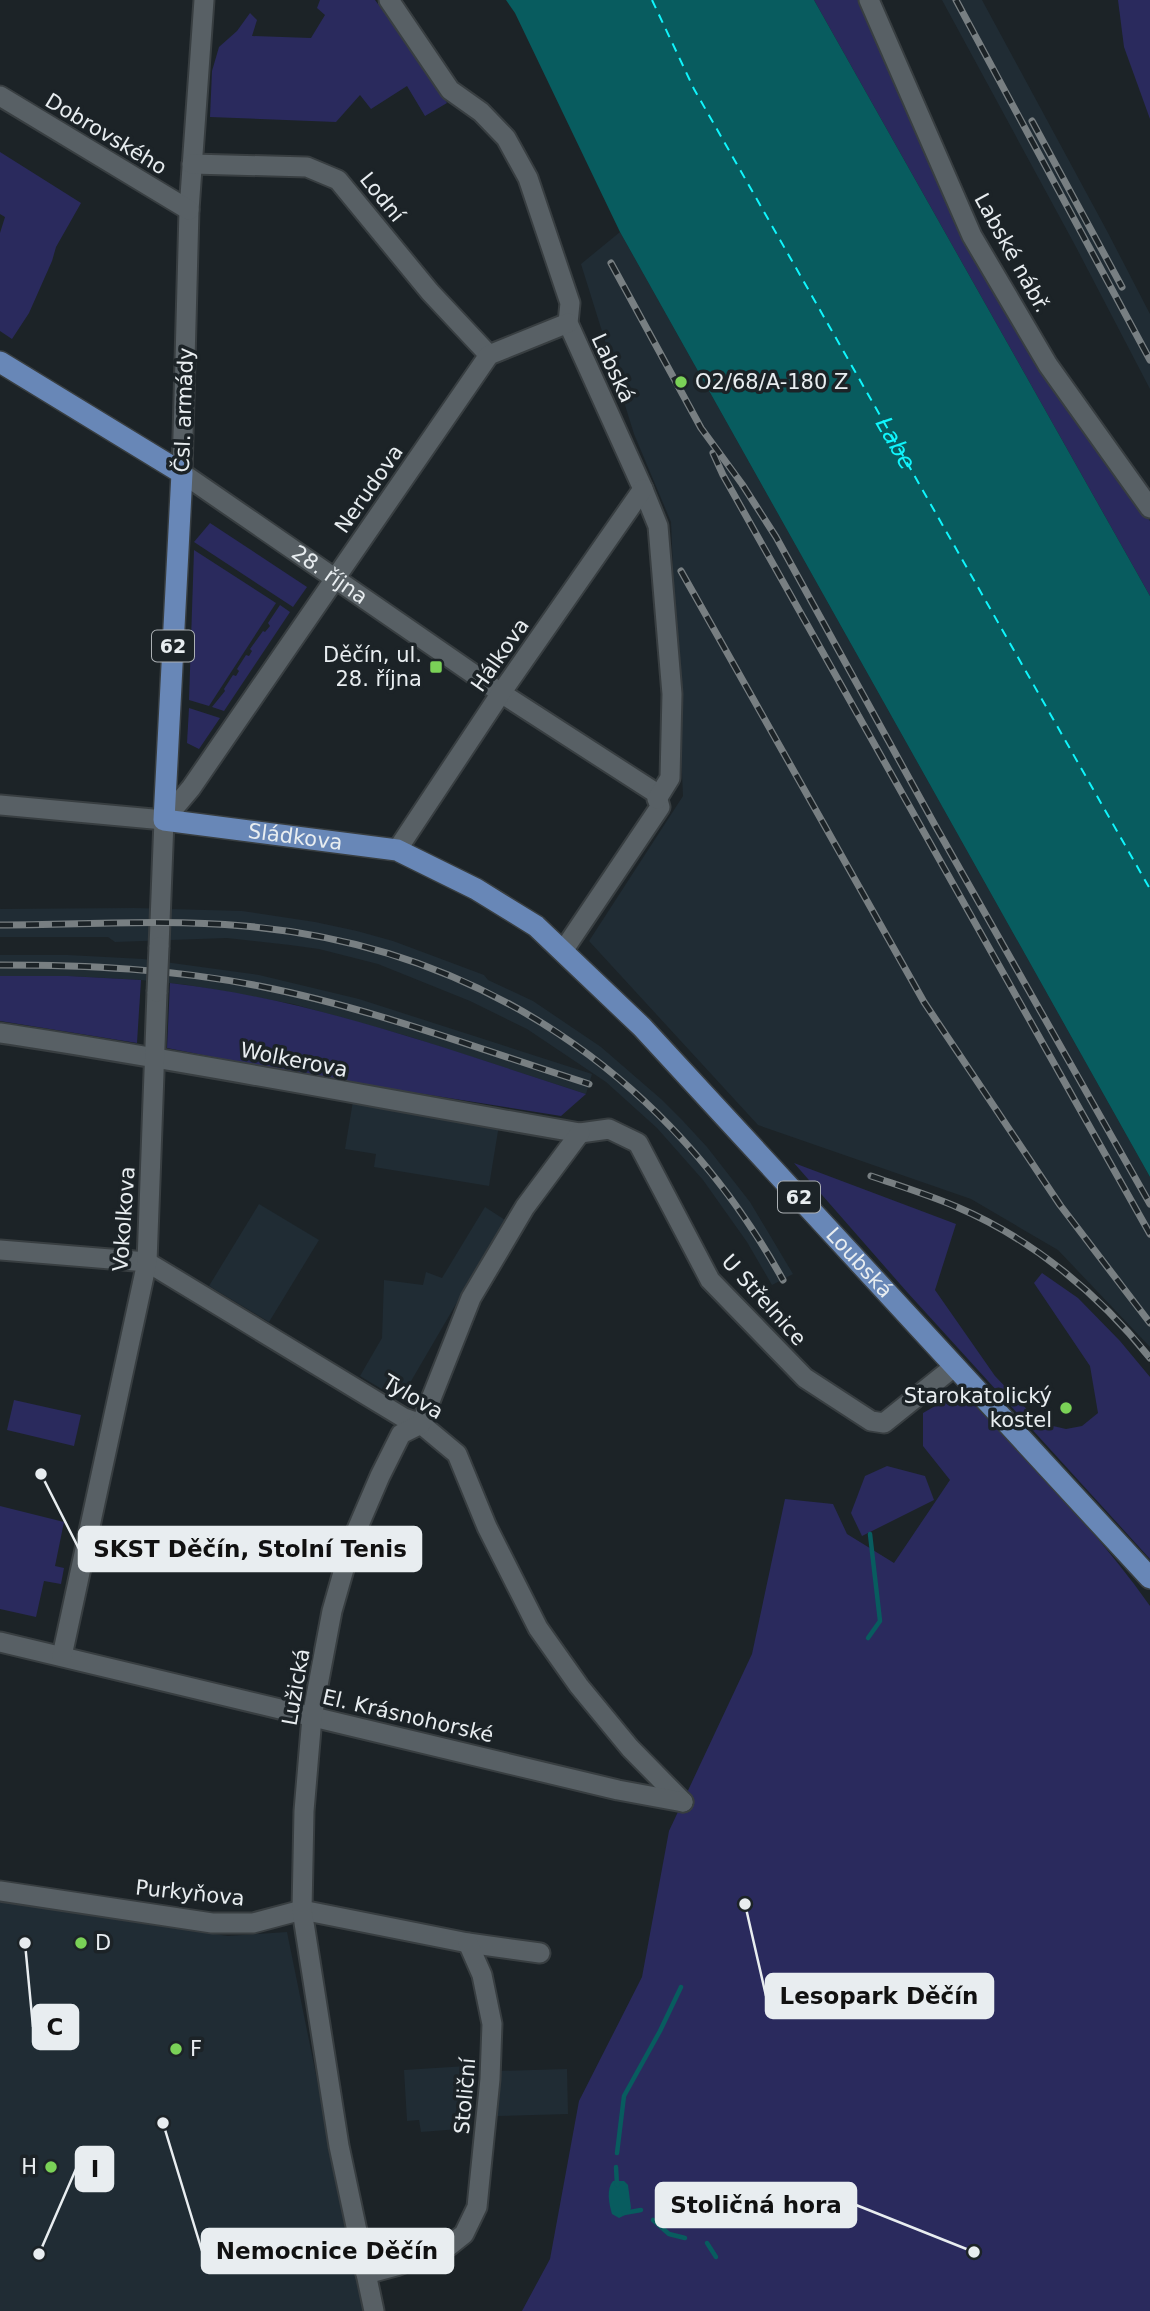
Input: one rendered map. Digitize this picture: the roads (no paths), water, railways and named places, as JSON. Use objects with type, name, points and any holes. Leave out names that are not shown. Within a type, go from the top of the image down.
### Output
[{"type":"main road","name":"28. října","points":[[0,362],[182,473]]},
{"type":"main road","name":"Čsl. armády","points":[[164,820],[182,473]]},
{"type":"main road","name":"Sládkova","points":[[164,820],[397,850],[476,889],[536,926],[564,951]]},
{"type":"main road","name":"Loubská","points":[[564,951],[642,1027],[1150,1578]]},
{"type":"street","name":"Čsl. armády","points":[[182,473],[189,210],[204,0]]},
{"type":"street","name":"Labská","points":[[389,0],[450,90],[481,112],[506,138],[523,168],[570,303],[568,323],[658,526],[672,694],[670,778],[657,796],[660,807],[564,951]]},
{"type":"street","name":"Labské nábř.","points":[[869,0],[972,236],[1048,365],[1150,508]]},
{"type":"street","name":"Dobrovského","points":[[0,96],[189,210]]},
{"type":"street","name":"Lodní","points":[[192,164],[307,167],[338,180],[430,292],[489,355]]},
{"type":"street","points":[[489,355],[568,323]]},
{"type":"street","name":"Nerudova","points":[[164,820],[191,788],[489,355]]},
{"type":"street","name":"28. října","points":[[182,473],[500,693],[657,796]]},
{"type":"street","name":"Hálkova","points":[[397,850],[500,693],[643,489]]},
{"type":"street","name":"Sládkova","points":[[0,805],[164,820]]},
{"type":"street","name":"Vokolkova","points":[[62,1656],[147,1262],[164,820]]},
{"type":"street","name":"Wolkerova","points":[[0,1033],[155,1056],[314,1087],[580,1133]]},
{"type":"street","name":"U Střelnice","points":[[580,1133],[609,1129],[638,1143],[710,1280],[805,1378],[845,1406],[870,1421],[884,1423],[955,1366]]},
{"type":"street","name":"Lužická","points":[[374,2311],[339,2146],[302,1910],[304,1811],[312,1717],[332,1611],[352,1541],[380,1476],[401,1434],[421,1424],[471,1298],[525,1207],[580,1133]]},
{"type":"street","name":"Tylova","points":[[0,1250],[147,1262],[404,1418],[421,1424],[457,1454],[486,1527],[538,1628],[581,1689],[630,1748],[683,1802]]},
{"type":"street","name":"El. Krásnohorské","points":[[0,1642],[618,1790],[683,1802]]},
{"type":"street","name":"Purkyňova","points":[[0,1891],[212,1923],[253,1923],[302,1910],[540,1953]]},
{"type":"street","name":"Stoliční","points":[[366,2274],[449,2246],[464,2234],[477,2207],[490,2079],[492,2024],[482,1975],[468,1942]]},
{"type":"water","name":"Labe","points":[[506,0],[814,0],[1150,596],[1150,1177],[620,232],[515,13]]},
{"type":"water","points":[[613,2181],[624,2181],[628,2185],[631,2208],[629,2213],[619,2218],[612,2214],[609,2201],[609,2188]]},
{"type":"waterway","points":[[868,1638],[880,1621],[870,1534]]},
{"type":"waterway","points":[[617,2153],[624,2096],[681,1987]]},
{"type":"waterway","points":[[616,2167],[617,2185]]},
{"type":"waterway","points":[[624,2213],[641,2210]]},
{"type":"waterway","points":[[653,2220],[669,2234],[685,2238]]},
{"type":"waterway","points":[[707,2243],[716,2257]]},
{"type":"railway","points":[[956,0],[1150,360]]},
{"type":"railway","points":[[1032,121],[1122,287]]},
{"type":"railway","points":[[611,263],[701,428],[776,537],[936,827],[1150,1204]]},
{"type":"railway","points":[[713,453],[1150,1234]]},
{"type":"railway","points":[[681,571],[924,1002],[1060,1205],[1150,1323]]},
{"type":"railway","points":[[0,925],[153,923],[244,926],[330,939],[411,961],[487,993],[558,1034],[624,1083],[684,1141],[737,1207],[783,1280]]},
{"type":"railway","points":[[0,965],[130,969],[259,986],[384,1017],[589,1084]]},
{"type":"railway","points":[[871,1176],[957,1207],[1012,1235],[1062,1270],[1086,1291],[1109,1312],[1150,1358]]},
{"type":"place","name":"O2/68/A-180 Z","points":[[681,382]]},
{"type":"place","name":"Děčín, ul. 28. října","points":[[436,667]]},
{"type":"place","name":"Starokatolický kostel","points":[[1066,1408]]},
{"type":"place","name":"SKST Děčín, Stolní Tenis","points":[[41,1474]]},
{"type":"place","name":"Lesopark Děčín","points":[[745,1904]]},
{"type":"place","name":"C","points":[[25,1943]]},
{"type":"place","name":"D","points":[[81,1943]]},
{"type":"place","name":"F","points":[[176,2049]]},
{"type":"place","name":"Nemocnice Děčín","points":[[163,2123]]},
{"type":"place","name":"H","points":[[51,2167]]},
{"type":"place","name":"Stoličná hora","points":[[974,2252]]},
{"type":"place","name":"I","points":[[39,2254]]}]
